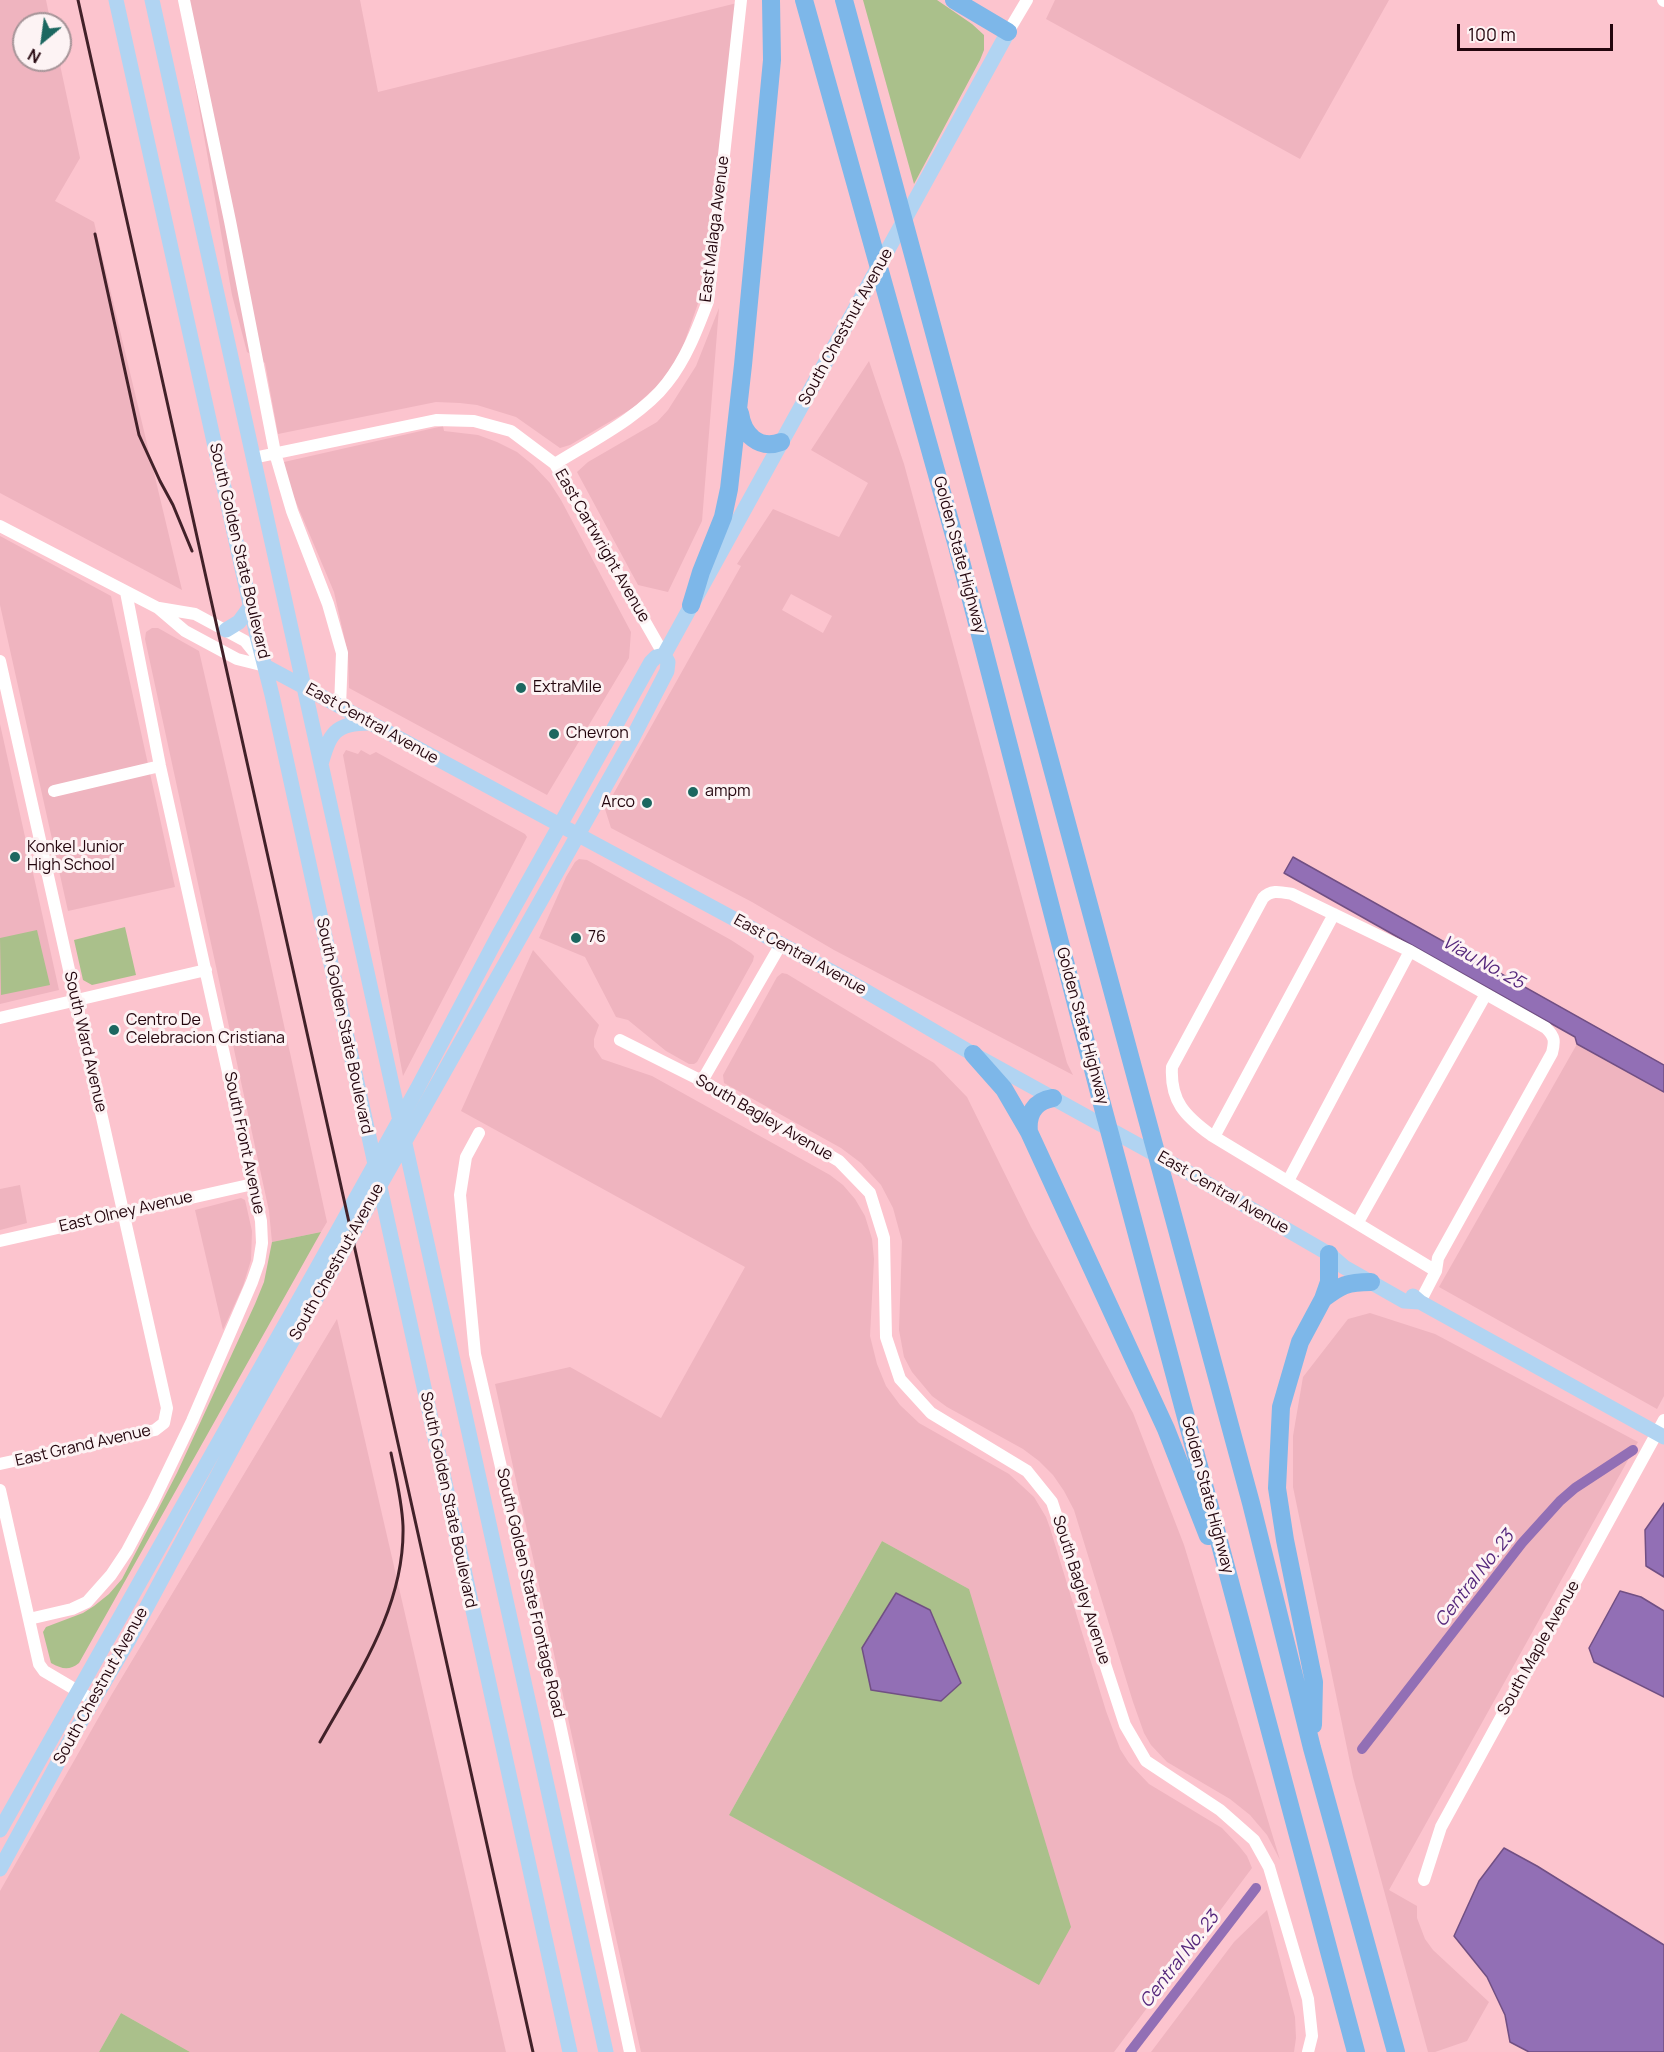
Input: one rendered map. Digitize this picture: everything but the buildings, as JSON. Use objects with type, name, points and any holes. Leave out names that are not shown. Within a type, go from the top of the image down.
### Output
[{"type":"highway","points":[[691,605],[726,504],[739,403],[772,60],[771,0]]},
{"type":"highway","name":"Golden State Highway","points":[[804,0],[957,546],[1102,1104],[1356,2052]]},
{"type":"highway","name":"Golden State Highway","points":[[844,0],[1242,1468],[1312,1748],[1396,2052]]},
{"type":"highway","points":[[954,0],[1008,32]]},
{"type":"highway","points":[[739,403],[741,421],[746,433],[763,443],[774,445],[781,442]]},
{"type":"highway","points":[[973,1054],[1004,1089],[1029,1132],[1166,1429],[1241,1623]]},
{"type":"highway","points":[[1029,1132],[1029,1118],[1036,1104],[1044,1099],[1060,1101]]},
{"type":"highway","points":[[1312,1748],[1314,1682],[1285,1540],[1277,1488],[1281,1407],[1300,1342],[1323,1299],[1329,1282],[1329,1254]]},
{"type":"highway","points":[[1323,1299],[1340,1286],[1354,1282],[1371,1282]]},
{"type":"main road","name":"South Golden State Boulevard","points":[[116,0],[570,2052]]},
{"type":"main road","name":"South Golden State Boulevard","points":[[152,0],[606,2052]]},
{"type":"main road","name":"South Chestnut Avenue","points":[[0,1830],[417,1089],[559,825],[651,662],[664,654],[1008,32]]},
{"type":"main road","points":[[226,630],[239,622],[250,607]]},
{"type":"main road","name":"South Chestnut Avenue","points":[[0,1869],[93,1700],[129,1640],[192,1520],[632,739],[667,671],[668,663],[664,654]]},
{"type":"main road","name":"East Central Avenue","points":[[265,666],[840,976],[973,1054],[1189,1173],[1329,1254],[1344,1267],[1404,1301],[1420,1302]]},
{"type":"main road","points":[[321,764],[329,738],[337,729],[355,723],[371,723]]},
{"type":"main road","name":"East Central Avenue","points":[[1329,1254],[1352,1259],[1408,1292],[1420,1302],[1662,1430]]},
{"type":"street","points":[[184,0],[275,453],[292,512],[309,552],[342,653],[340,706]]},
{"type":"street","name":"East Malaga Avenue","points":[[555,464],[640,410],[666,384],[689,348],[708,301],[741,0]]},
{"type":"street","name":"South Chestnut Avenue","points":[[1008,32],[1027,0]]},
{"type":"street","name":"East Cartwright Avenue","points":[[253,458],[436,420],[474,421],[511,431],[555,464],[664,654]]},
{"type":"street","name":"East Central Avenue","points":[[0,526],[158,608],[185,631],[237,659],[265,666]]},
{"type":"street","name":"South Front Avenue","points":[[29,1618],[72,1609],[87,1602],[99,1590],[127,1551],[153,1502],[224,1350],[256,1272],[262,1243],[261,1221],[160,766],[126,592]]},
{"type":"street","name":"East Central Avenue","points":[[158,608],[195,614],[226,630],[245,641],[265,666]]},
{"type":"street","name":"South Ward Avenue","points":[[0,661],[167,1408],[164,1423]]},
{"type":"street","points":[[54,791],[160,766]]},
{"type":"street","points":[[1420,1302],[1436,1271],[1438,1258],[1552,1053],[1554,1036],[1546,1028],[1410,951],[1292,894],[1278,891],[1267,893],[1172,1067],[1173,1091],[1182,1109],[1191,1120],[1214,1137],[1436,1271]]},
{"type":"street","points":[[1214,1137],[1334,914]]},
{"type":"street","points":[[702,1081],[780,944]]},
{"type":"street","points":[[1288,1181],[1410,951]]},
{"type":"street","points":[[0,1018],[206,970]]},
{"type":"street","points":[[1358,1222],[1486,994]]},
{"type":"street","name":"South Bagley Avenue","points":[[620,1040],[702,1081],[839,1161],[870,1193],[884,1238],[886,1337],[900,1379],[930,1413],[1027,1471],[1052,1502],[1125,1725],[1146,1761],[1228,1818],[1254,1840],[1269,1867],[1308,1999],[1312,2036],[1308,2052]]},
{"type":"street","name":"South Golden State Frontage Road","points":[[479,1133],[466,1157],[460,1195],[475,1354],[558,1715],[630,2052]]},
{"type":"street","name":"East Olney Avenue","points":[[0,1241],[253,1184]]},
{"type":"street","name":"East Grand Avenue","points":[[0,1464],[155,1430],[164,1423]]},
{"type":"street","name":"South Maple Avenue","points":[[1424,1880],[1441,1827],[1662,1430]]},
{"type":"street","points":[[0,1490],[39,1664],[44,1671],[93,1700]]},
{"type":"shaded area","points":[[0,0],[46,0],[48,12],[12,12],[12,72],[62,72],[80,158],[55,201],[94,222],[182,590],[0,493]]},
{"type":"shaded area","points":[[180,0],[360,0],[378,92],[737,3],[703,289],[679,358],[657,386],[633,408],[570,445],[560,448],[516,417],[477,405],[460,403],[436,402],[278,434],[265,363],[247,352],[232,295]]},
{"type":"shaded area","points":[[1055,0],[1389,0],[1300,159],[1046,19]]},
{"type":"shaded area","points":[[719,308],[702,521],[668,592],[638,585],[577,472],[588,462],[657,422],[668,410],[696,366]]},
{"type":"shaded area","points":[[869,361],[904,464],[1067,1063],[1073,1075],[834,950],[752,902],[611,828],[605,809],[741,566],[737,564],[773,509],[839,537],[868,483],[811,450]],"holes":[[[791,594],[832,616],[823,633],[782,610]]]},
{"type":"shaded area","points":[[443,426],[444,431],[478,435],[517,452],[550,483],[631,632],[629,658],[547,795],[349,688],[348,654],[334,592],[290,488],[284,462]]},
{"type":"shaded area","points":[[0,536],[111,596],[175,887],[68,911],[0,605]]},
{"type":"shaded area","points":[[152,628],[158,628],[199,651],[327,1222],[321,1232],[272,1242],[269,1211],[145,639],[146,632]]},
{"type":"shaded area","name":"Konkel Junior High School","points":[[0,724],[59,990],[0,1004]]},
{"type":"shaded area","points":[[346,750],[358,754],[361,750],[370,755],[376,752],[527,837],[403,1076],[343,755]]},
{"type":"shaded area","points":[[1293,857],[1664,1065],[1664,1092],[1577,1044],[1575,1037],[1284,873]]},
{"type":"shaded area","points":[[579,859],[587,860],[731,940],[754,956],[694,1064],[689,1064],[666,1051],[628,1020],[616,1017],[585,957],[539,938],[566,877]]},
{"type":"shaded area","points":[[533,950],[599,1025],[594,1047],[602,1059],[652,1076],[830,1175],[855,1199],[865,1216],[872,1239],[874,1259],[870,1336],[877,1364],[886,1386],[900,1405],[919,1423],[1009,1474],[1034,1497],[1050,1528],[1106,1711],[1120,1749],[1129,1763],[1149,1784],[1222,1828],[1247,1856],[1252,1868],[1114,2052],[641,2052],[495,1384],[570,1367],[661,1418],[745,1267],[461,1111]],"holes":[[[882,1541],[969,1589],[729,1815]]]},
{"type":"shaded area","points":[[782,973],[934,1063],[967,1097],[1031,1227],[1133,1413],[1184,1545],[1280,1860],[1267,1835],[1250,1815],[1230,1799],[1167,1762],[1151,1745],[1144,1733],[1133,1702],[1074,1510],[1053,1475],[1023,1449],[947,1407],[932,1396],[912,1372],[904,1357],[899,1330],[902,1241],[893,1208],[881,1185],[861,1163],[841,1148],[724,1083],[723,1075],[777,977]]},
{"type":"shaded area","points":[[1577,1044],[1664,1092],[1664,1396],[1657,1409],[1439,1287]]},
{"type":"shaded area","points":[[20,1185],[27,1223],[0,1230],[0,1189]]},
{"type":"shaded area","points":[[241,1198],[245,1200],[252,1231],[251,1260],[243,1286],[223,1330],[195,1210]]},
{"type":"shaded area","points":[[1370,1313],[1435,1334],[1638,1442],[1389,1890],[1417,1906],[1417,1918],[1425,1939],[1433,1950],[1489,2002],[1467,2041],[1435,2052],[1428,2052],[1353,1777],[1293,1487],[1293,1436],[1303,1377],[1348,1319]]},
{"type":"shaded area","points":[[337,1319],[506,2052],[190,2052],[121,2013],[99,2052],[0,2052],[0,1891],[112,1694]]},
{"type":"shaded area","points":[[1664,1503],[1664,1577],[1646,1566],[1645,1530]]},
{"type":"shaded area","points":[[1620,1591],[1641,1597],[1664,1611],[1664,1697],[1594,1662],[1589,1648]]},
{"type":"shaded area","points":[[896,1593],[930,1610],[961,1683],[941,1701],[871,1690],[862,1648]]},
{"type":"shaded area","points":[[1504,1848],[1664,1945],[1664,2052],[1529,2052],[1510,2042],[1505,2015],[1487,1977],[1454,1936],[1479,1881]]},
{"type":"shaded area","points":[[1267,1910],[1295,2017],[1294,2052],[1151,2052],[1234,1942]]},
{"type":"green space","points":[[863,0],[937,0],[984,35],[984,50],[980,60],[914,184]]},
{"type":"green space","points":[[125,927],[136,975],[92,985],[83,980],[74,940]]},
{"type":"green space","points":[[37,930],[50,985],[1,995],[0,938]]},
{"type":"green space","points":[[321,1232],[79,1663],[65,1668],[51,1663],[43,1632],[46,1627],[83,1613],[109,1594],[122,1579],[177,1473],[255,1304],[264,1282],[272,1242]]},
{"type":"green space","points":[[882,1541],[969,1589],[1071,1927],[1039,1985],[729,1815]]},
{"type":"green space","points":[[121,2013],[190,2052],[99,2052]]},
{"type":"waterway","name":"Central No. 23","points":[[1362,1749],[1522,1543],[1560,1501],[1575,1488],[1633,1450]]},
{"type":"waterway","name":"Central No. 23","points":[[1130,2052],[1256,1888]]},
{"type":"railway","points":[[78,0],[533,2052]]},
{"type":"railway","points":[[95,234],[139,435],[173,505],[192,551]]},
{"type":"railway","points":[[320,1742],[377,1639],[396,1584],[402,1556],[403,1526],[391,1453]]},
{"type":"place","name":"ExtraMile","points":[[521,688]]},
{"type":"place","name":"Chevron","points":[[554,734]]},
{"type":"place","name":"ampm","points":[[693,792]]},
{"type":"place","name":"Arco","points":[[647,803]]},
{"type":"place","name":"Konkel Junior High School","points":[[15,857]]},
{"type":"place","name":"76","points":[[576,938]]},
{"type":"place","name":"Centro De Celebracion Cristiana","points":[[114,1030]]},
{"type":"water label","name":"Viau No. 25","points":[[1483,963]]}]
